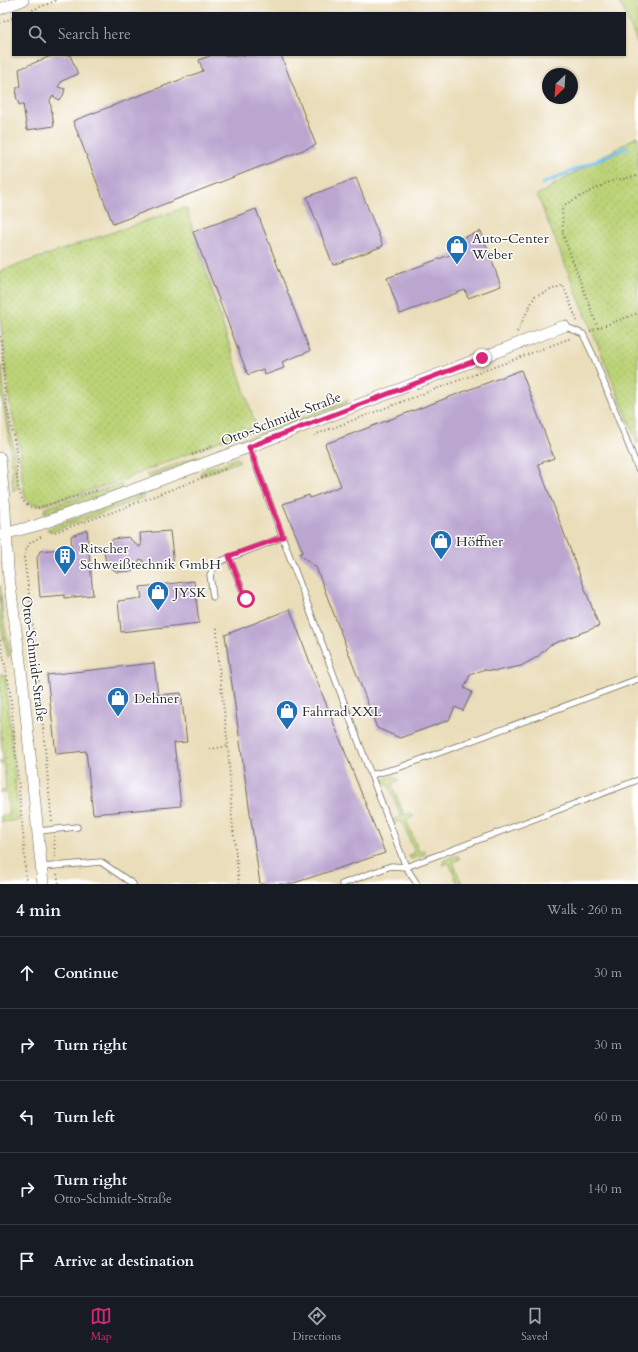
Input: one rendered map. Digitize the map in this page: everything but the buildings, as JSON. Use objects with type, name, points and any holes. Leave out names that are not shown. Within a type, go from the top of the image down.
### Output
[{"type":"street","points":[[0,9],[22,0]]},
{"type":"street","name":"Otto-Schmidt-Straße","points":[[3,534],[38,525],[249,447],[564,326]]},
{"type":"street","name":"Otto-Schmidt-Straße","points":[[0,458],[3,534],[24,693],[43,884]]},
{"type":"lane","points":[[564,326],[583,334],[593,355],[638,469]]},
{"type":"lane","points":[[249,447],[406,867],[417,884]]},
{"type":"lane","points":[[213,597],[210,575],[216,562],[283,537]]},
{"type":"lane","points":[[229,556],[246,599]]},
{"type":"lane","points":[[371,775],[398,768],[638,679]]},
{"type":"lane","points":[[342,884],[391,866],[406,867],[638,780]]},
{"type":"lane","points":[[38,831],[76,827]]},
{"type":"lane","points":[[42,867],[101,862],[133,884]]},
{"type":"path","points":[[27,12],[57,0]]},
{"type":"path","points":[[0,23],[12,18]]},
{"type":"path","points":[[598,328],[563,235],[562,206],[611,181],[638,176]]},
{"type":"path","points":[[511,334],[518,332],[535,296],[563,285],[576,317]]},
{"type":"path","points":[[311,436],[638,313]]},
{"type":"path","points":[[0,336],[3,353],[1,361],[6,404],[16,452],[18,488],[24,503],[32,508],[37,508],[100,489]]},
{"type":"path","points":[[236,438],[276,424]]},
{"type":"path","points":[[188,456],[216,446]]},
{"type":"path","points":[[53,532],[110,513],[225,469]]},
{"type":"path","points":[[43,536],[35,539],[26,546],[24,558],[38,676],[42,733],[59,884]]},
{"type":"path","points":[[217,628],[218,659],[228,746],[232,818],[239,884]]},
{"type":"path","points":[[0,640],[10,691],[24,838],[26,884]]},
{"type":"path","points":[[210,748],[228,746]]},
{"type":"green space","points":[[618,0],[638,0],[638,45],[626,12],[624,12]]},
{"type":"green space","points":[[638,136],[638,444],[537,195]]},
{"type":"green space","points":[[186,207],[256,426],[120,481],[43,505],[33,504],[26,499],[23,488],[19,443],[10,405],[0,317],[0,271]]},
{"type":"green space","points":[[0,366],[2,366],[5,404],[13,444],[18,487],[13,491],[10,444],[0,389]]},
{"type":"green space","points":[[348,400],[346,404],[229,448],[227,445]]},
{"type":"green space","points":[[199,456],[201,459],[149,478],[146,475]]},
{"type":"green space","points":[[237,458],[240,461],[201,476],[201,472],[204,470]]},
{"type":"green space","points":[[121,484],[122,489],[44,513],[45,508]]},
{"type":"green space","points":[[142,494],[145,497],[51,532],[47,529]]},
{"type":"green space","points":[[0,585],[3,620],[11,655],[8,657],[0,623]]},
{"type":"green space","points":[[0,674],[5,675],[19,820],[2,822],[0,816],[9,815],[7,793],[0,793],[0,791],[6,790],[4,764],[0,764],[0,761],[4,760],[0,730]]},
{"type":"green space","points":[[394,776],[399,780],[392,784],[404,815],[411,813],[413,817],[406,820],[419,852],[425,850],[424,855],[411,859],[408,856],[415,853],[402,821],[395,823],[394,819],[401,816],[388,784],[381,786],[383,780]]},
{"type":"green space","points":[[458,856],[460,859],[453,862],[462,884],[458,884],[449,863],[442,865],[444,860]]},
{"type":"waterway","points":[[542,184],[628,147]]},
{"type":"place","name":"Auto-Center Weber","points":[[457,266]]},
{"type":"place","name":"Höffner","points":[[441,560]]},
{"type":"place","name":"Ritscher Schweißtechnik GmbH","points":[[65,576]]},
{"type":"place","name":"JYSK","points":[[158,612]]},
{"type":"place","name":"Dehner","points":[[118,718]]},
{"type":"place","name":"Fahrrad XXL","points":[[287,730]]},
{"type":"route","points":[[246,599],[229,556],[283,537],[249,447],[482,358]]}]
